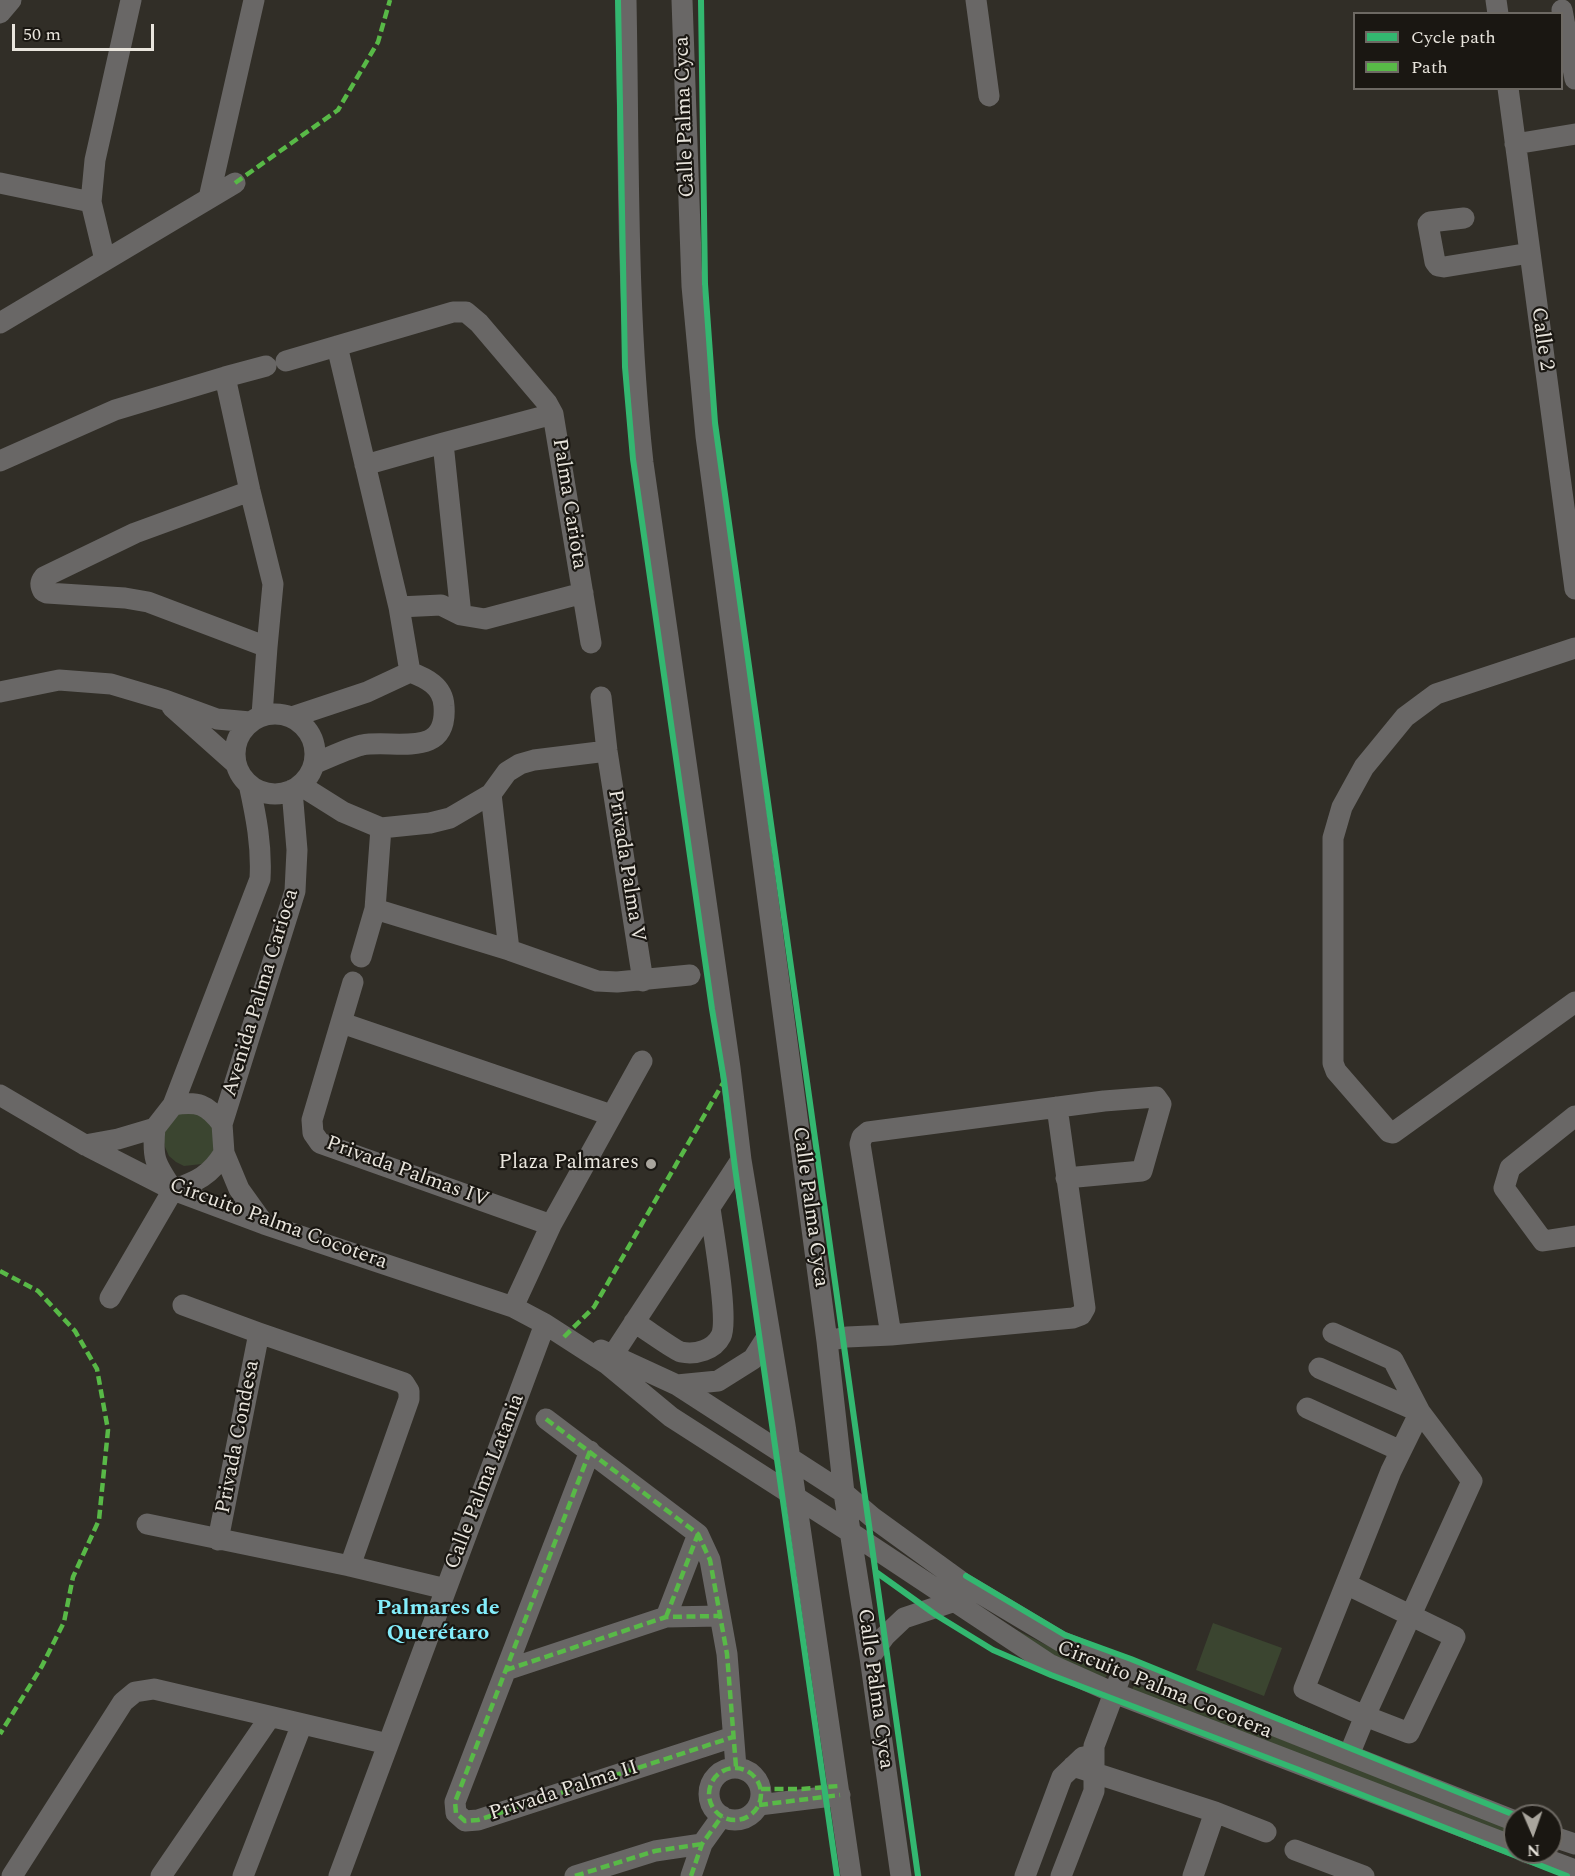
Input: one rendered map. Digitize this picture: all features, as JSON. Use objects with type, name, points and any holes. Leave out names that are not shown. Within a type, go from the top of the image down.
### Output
[{"type":"street","points":[[0,13],[11,0]]},
{"type":"street","points":[[105,260],[91,202],[95,160],[131,0]]},
{"type":"street","points":[[209,198],[254,0]]},
{"type":"street","points":[[626,0],[632,334],[643,463],[741,1160],[795,1497],[851,1876]]},
{"type":"street","name":"Calle Palma Cyca","points":[[682,0],[692,286],[706,436],[827,1341],[844,1493],[901,1876]]},
{"type":"street","points":[[976,0],[989,96]]},
{"type":"street","points":[[1563,15],[1575,79]]},
{"type":"street","name":"Calle 2","points":[[1508,90],[1575,589]]},
{"type":"street","points":[[1515,144],[1575,134]]},
{"type":"street","points":[[0,183],[91,202]]},
{"type":"street","points":[[0,322],[235,183]]},
{"type":"street","points":[[1464,218],[1428,224],[1435,262],[1438,266],[1530,253]]},
{"type":"street","name":"Palma Cariota","points":[[0,460],[115,410],[453,312],[466,312],[479,323],[547,403],[553,414],[591,643]]},
{"type":"street","points":[[225,377],[273,584],[267,647],[256,719],[240,734],[235,749],[236,764],[241,775],[249,784],[262,791],[277,794],[363,745],[383,743],[407,746],[428,742],[439,731],[444,719],[445,703],[438,688],[409,663],[399,607],[337,346]]},
{"type":"street","name":"Palma Cariota","points":[[365,465],[553,414]]},
{"type":"street","points":[[442,443],[461,615]]},
{"type":"street","points":[[250,491],[135,532],[44,577],[40,581],[40,586],[42,591],[47,593],[125,598],[148,602],[267,647]]},
{"type":"street","name":"Palma Cariota","points":[[399,607],[441,604],[461,615],[485,619],[583,593]]},
{"type":"street","points":[[1575,648],[1436,694],[1405,717],[1364,767],[1342,807],[1333,838],[1333,1063],[1336,1071],[1389,1132],[1393,1133],[1575,1002]]},
{"type":"street","points":[[292,717],[367,692],[409,663]]},
{"type":"street","points":[[0,692],[59,680],[111,684],[217,718],[256,719],[278,713],[292,717],[307,728],[315,745],[304,779]]},
{"type":"street","name":"Privada Palma V","points":[[601,697],[607,750],[643,981]]},
{"type":"street","points":[[165,700],[236,764]]},
{"type":"street","points":[[304,779],[343,812],[381,828],[430,823],[450,818],[491,794],[507,772],[520,764],[607,750]]},
{"type":"street","name":"Avenida Palma Carioca","points":[[264,1224],[239,1189],[224,1153],[222,1124],[295,891],[304,779]]},
{"type":"street","name":"Avenida Palma Carioca","points":[[155,1128],[173,1105],[260,879],[259,828],[249,784]]},
{"type":"street","points":[[491,794],[509,950]]},
{"type":"street","points":[[362,957],[375,909],[381,828]]},
{"type":"street","points":[[375,909],[509,950],[597,981],[607,983],[643,981],[690,975]]},
{"type":"street","name":"Privada Palmas IV","points":[[353,982],[312,1120],[313,1133],[320,1143],[551,1225]]},
{"type":"street","points":[[342,1023],[611,1115]]},
{"type":"street","points":[[513,1307],[551,1225],[642,1061]]},
{"type":"street","name":"Circuito Palma Cocotera","points":[[0,1095],[86,1145],[173,1190],[264,1224],[513,1307],[610,1359],[677,1385],[844,1493],[872,1517],[963,1583],[1060,1641],[1503,1816]]},
{"type":"street","points":[[891,1335],[860,1144],[862,1137],[868,1132],[1104,1101],[1156,1097],[1161,1104],[1142,1171],[1066,1178]]},
{"type":"street","name":"Avenida Palma Carioca","points":[[173,1105],[199,1104],[212,1111],[222,1124]]},
{"type":"street","points":[[827,1341],[847,1337],[1073,1318],[1081,1315],[1085,1308],[1057,1107]]},
{"type":"street","points":[[1575,1116],[1510,1168],[1504,1188],[1543,1241],[1575,1236]]},
{"type":"street","points":[[86,1145],[118,1139],[155,1128],[153,1147],[156,1165],[173,1190]]},
{"type":"street","points":[[110,1298],[173,1190],[205,1176],[216,1167],[224,1153]]},
{"type":"street","points":[[610,1359],[741,1160]]},
{"type":"street","points":[[634,1322],[679,1352],[706,1350],[714,1346],[722,1335],[724,1325],[722,1298],[710,1208]]},
{"type":"street","name":"Privada Condesa","points":[[183,1305],[404,1383],[409,1391],[409,1399],[350,1566]]},
{"type":"street","name":"Calle Palma Latania","points":[[339,1876],[545,1324]]},
{"type":"street","name":"Privada Condesa","points":[[219,1540],[259,1333]]},
{"type":"street","points":[[1333,1333],[1393,1360],[1420,1412],[1472,1481],[1349,1755]]},
{"type":"street","points":[[677,1385],[718,1381],[753,1359],[769,1334]]},
{"type":"street","name":"Circuito Palma Cocotera","points":[[610,1359],[671,1417],[1049,1664],[1114,1693],[1503,1842]]},
{"type":"street","points":[[1319,1368],[1420,1412]]},
{"type":"street","points":[[1307,1408],[1401,1451]]},
{"type":"street","points":[[1346,1584],[1455,1637],[1409,1733],[1304,1689],[1346,1584],[1401,1451],[1420,1412]]},
{"type":"street","points":[[546,1419],[698,1534],[710,1560],[727,1654],[736,1767]]},
{"type":"street","name":"Privada Palma II","points":[[590,1451],[455,1802],[456,1813],[465,1821],[478,1820],[733,1737]]},
{"type":"street","name":"Privada Condesa","points":[[147,1524],[350,1566],[446,1589]]},
{"type":"street","points":[[666,1617],[698,1534]]},
{"type":"street","points":[[870,1657],[885,1636],[904,1618],[955,1601]]},
{"type":"street","points":[[506,1670],[666,1617],[720,1616]]},
{"type":"street","points":[[1061,1876],[1094,1791],[1094,1746],[1125,1666]]},
{"type":"street","points":[[14,1876],[123,1702],[135,1692],[154,1689],[388,1744]]},
{"type":"street","points":[[161,1876],[270,1717]]},
{"type":"street","points":[[243,1876],[302,1724]]},
{"type":"street","points":[[1025,1876],[1062,1777],[1094,1746]]},
{"type":"street","points":[[1073,1766],[1215,1812],[1266,1832]]},
{"type":"street","points":[[736,1767],[748,1770],[757,1778],[760,1797],[750,1816],[736,1820],[722,1816],[712,1807],[709,1793],[713,1780],[723,1770],[736,1767]]},
{"type":"street","points":[[760,1797],[839,1790]]},
{"type":"street","points":[[1192,1876],[1215,1812]]},
{"type":"street","points":[[691,1876],[702,1844],[722,1816]]},
{"type":"street","points":[[575,1876],[655,1851],[702,1844]]},
{"type":"street","points":[[1295,1850],[1338,1871],[1364,1876]]},
{"type":"street","points":[[1559,1864],[1575,1870]]},
{"type":"green space","points":[[196,1109],[215,1128],[214,1153],[202,1164],[184,1166],[169,1156],[163,1138],[165,1129],[178,1114]]},
{"type":"green space","points":[[983,1613],[1056,1650],[1109,1672],[1105,1678],[1063,1663]]},
{"type":"green space","points":[[1213,1623],[1282,1648],[1264,1696],[1196,1670]]},
{"type":"green space","points":[[1135,1684],[1503,1823],[1503,1833],[1130,1693]]},
{"type":"marked path","points":[[235,183],[338,110],[378,42],[390,0]]},
{"type":"marked path","points":[[564,1337],[594,1307],[723,1083]]},
{"type":"marked path","points":[[0,1271],[38,1291],[75,1331],[97,1369],[108,1430],[99,1520],[73,1577],[64,1622],[42,1666],[0,1734]]},
{"type":"marked path","points":[[546,1419],[698,1534],[710,1560],[727,1654],[736,1767]]},
{"type":"marked path","points":[[590,1451],[455,1802],[456,1813],[465,1821],[478,1820],[733,1737]]},
{"type":"marked path","points":[[666,1617],[698,1534]]},
{"type":"marked path","points":[[506,1670],[666,1617],[720,1616]]},
{"type":"marked path","points":[[735,1768],[745,1770],[753,1776],[759,1784],[761,1794],[759,1804],[753,1812],[745,1818],[735,1820],[725,1818],[717,1812],[711,1804],[709,1794],[711,1784],[717,1776],[725,1770],[735,1768]]},
{"type":"marked path","points":[[761,1789],[839,1786]]},
{"type":"marked path","points":[[759,1805],[840,1795]]},
{"type":"marked path","points":[[691,1876],[702,1844],[722,1816]]},
{"type":"marked path","points":[[575,1876],[655,1851],[702,1844]]},
{"type":"cycle path","points":[[618,0],[625,367],[633,459],[837,1876]]},
{"type":"cycle path","points":[[701,0],[705,284],[715,423],[918,1876]]},
{"type":"cycle path","points":[[876,1572],[936,1615],[993,1650],[1051,1675],[1567,1876]]},
{"type":"cycle path","points":[[966,1576],[1065,1635],[1131,1659],[1503,1810]]},
{"type":"place","name":"Plaza Palmares","points":[[651,1164]]},
{"type":"district","name":"Palmares de Querétaro","points":[[438,1622]]}]
